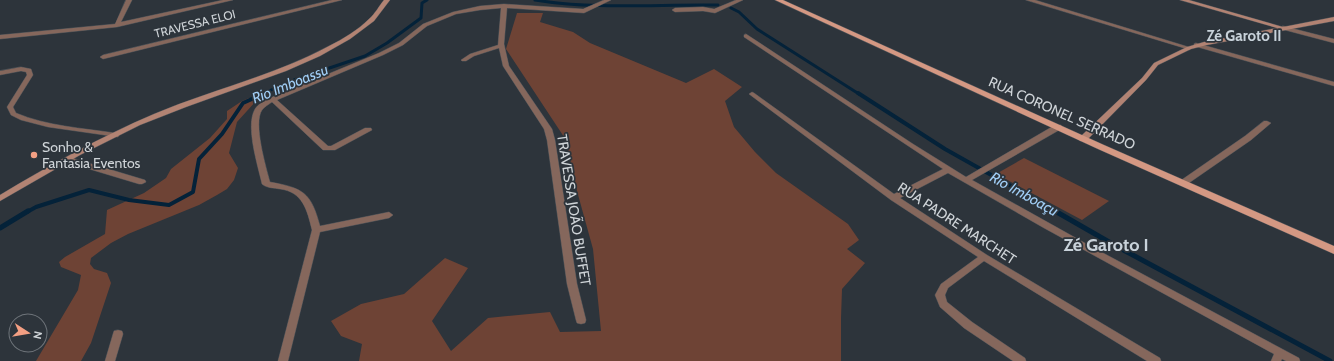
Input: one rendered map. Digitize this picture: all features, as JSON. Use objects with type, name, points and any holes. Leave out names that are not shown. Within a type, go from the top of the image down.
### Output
[{"type":"main road","points":[[1,198],[115,135],[159,115],[289,67],[326,50],[353,36],[368,24],[378,14],[387,0]]},
{"type":"main road","name":"RUA CORONEL SERRADO","points":[[778,0],[1084,139],[1334,250]]},
{"type":"main road","points":[[1183,0],[1283,28]]},
{"type":"main road","points":[[1084,139],[1144,79],[1156,64],[1189,48],[1196,45],[1334,19]]},
{"type":"street","points":[[117,25],[129,0]]},
{"type":"street","points":[[0,38],[117,25],[230,0]]},
{"type":"street","name":"TRAVESSA ELOI","points":[[103,57],[339,0]]},
{"type":"street","points":[[283,361],[316,230],[311,211],[300,194],[288,188],[266,184],[256,141],[255,122],[258,110],[272,99],[381,54],[401,44],[426,25],[440,18],[467,10],[504,6],[587,10],[608,0]]},
{"type":"street","points":[[675,10],[703,9],[715,11],[740,0]]},
{"type":"street","points":[[1029,0],[1189,48]]},
{"type":"street","name":"TRAVESSA JOÃO BUFFET","points":[[504,6],[500,46],[506,66],[548,129],[551,140],[574,290],[582,320]]},
{"type":"street","points":[[1283,28],[1334,41]]},
{"type":"street","points":[[746,36],[966,180],[1278,357],[1295,361]]},
{"type":"street","points":[[1196,45],[1334,84]]},
{"type":"street","points":[[464,60],[476,53],[500,46]]},
{"type":"street","points":[[0,73],[20,69],[29,70],[30,75],[10,107],[13,114],[38,123],[115,135]]},
{"type":"street","name":"RUA PADRE MARCHET","points":[[752,94],[894,198],[984,256],[1156,361]]},
{"type":"street","points":[[272,99],[326,148],[332,148],[368,130]]},
{"type":"street","points":[[1183,183],[1267,123]]},
{"type":"street","points":[[966,180],[1058,127]]},
{"type":"street","points":[[69,160],[142,182]]},
{"type":"street","points":[[894,198],[949,169]]},
{"type":"street","points":[[316,230],[390,215]]},
{"type":"street","points":[[984,256],[944,286],[940,296],[943,304],[968,325],[1021,361]]},
{"type":"street","points":[[110,361],[118,334]]},
{"type":"shaded area","points":[[517,13],[543,13],[540,22],[573,32],[590,43],[686,83],[714,69],[742,87],[725,101],[734,127],[755,152],[776,173],[848,224],[859,240],[847,249],[865,263],[842,289],[841,361],[359,361],[362,344],[341,336],[331,321],[361,304],[404,294],[445,258],[468,268],[432,321],[451,351],[488,318],[550,312],[560,332],[601,331],[593,249],[577,191],[566,140],[506,49]]},
{"type":"shaded area","points":[[249,98],[256,99],[256,101],[237,122],[229,153],[238,168],[234,180],[227,189],[199,205],[128,234],[111,243],[91,258],[90,264],[94,269],[107,273],[111,283],[91,343],[81,361],[36,361],[41,353],[48,353],[48,341],[78,290],[81,275],[61,267],[59,262],[105,234],[107,210],[144,193],[166,178],[171,169],[210,138],[227,119],[227,111]]},
{"type":"shaded area","points":[[1024,158],[1109,201],[1082,220],[996,174]]},
{"type":"waterway","name":"Rio Imboassu","points":[[262,94],[294,80],[365,56],[387,43],[421,18],[422,3],[427,0]]},
{"type":"waterway","points":[[535,0],[604,6],[718,5]]},
{"type":"waterway","name":"Rio Imboaçu","points":[[731,8],[739,12],[757,29],[859,94]]},
{"type":"waterway","name":"Rio Imboassu","points":[[27,212],[36,207],[89,190],[129,200],[169,205],[193,192],[199,159],[222,134],[243,103],[265,93]]},
{"type":"waterway","name":"Rio Imboaçu","points":[[858,93],[945,149],[1057,212]]},
{"type":"waterway","name":"Rio Imboassu","points":[[0,228],[28,211]]},
{"type":"waterway","name":"Rio Imboaçu","points":[[1055,211],[1116,246],[1330,361]]},
{"type":"place","name":"Sonho & Fantasia Eventos","points":[[34,155]]},
{"type":"district","name":"Zé Garoto II","points":[[1244,36]]},
{"type":"district","name":"Zé Garoto I","points":[[1106,245]]}]
